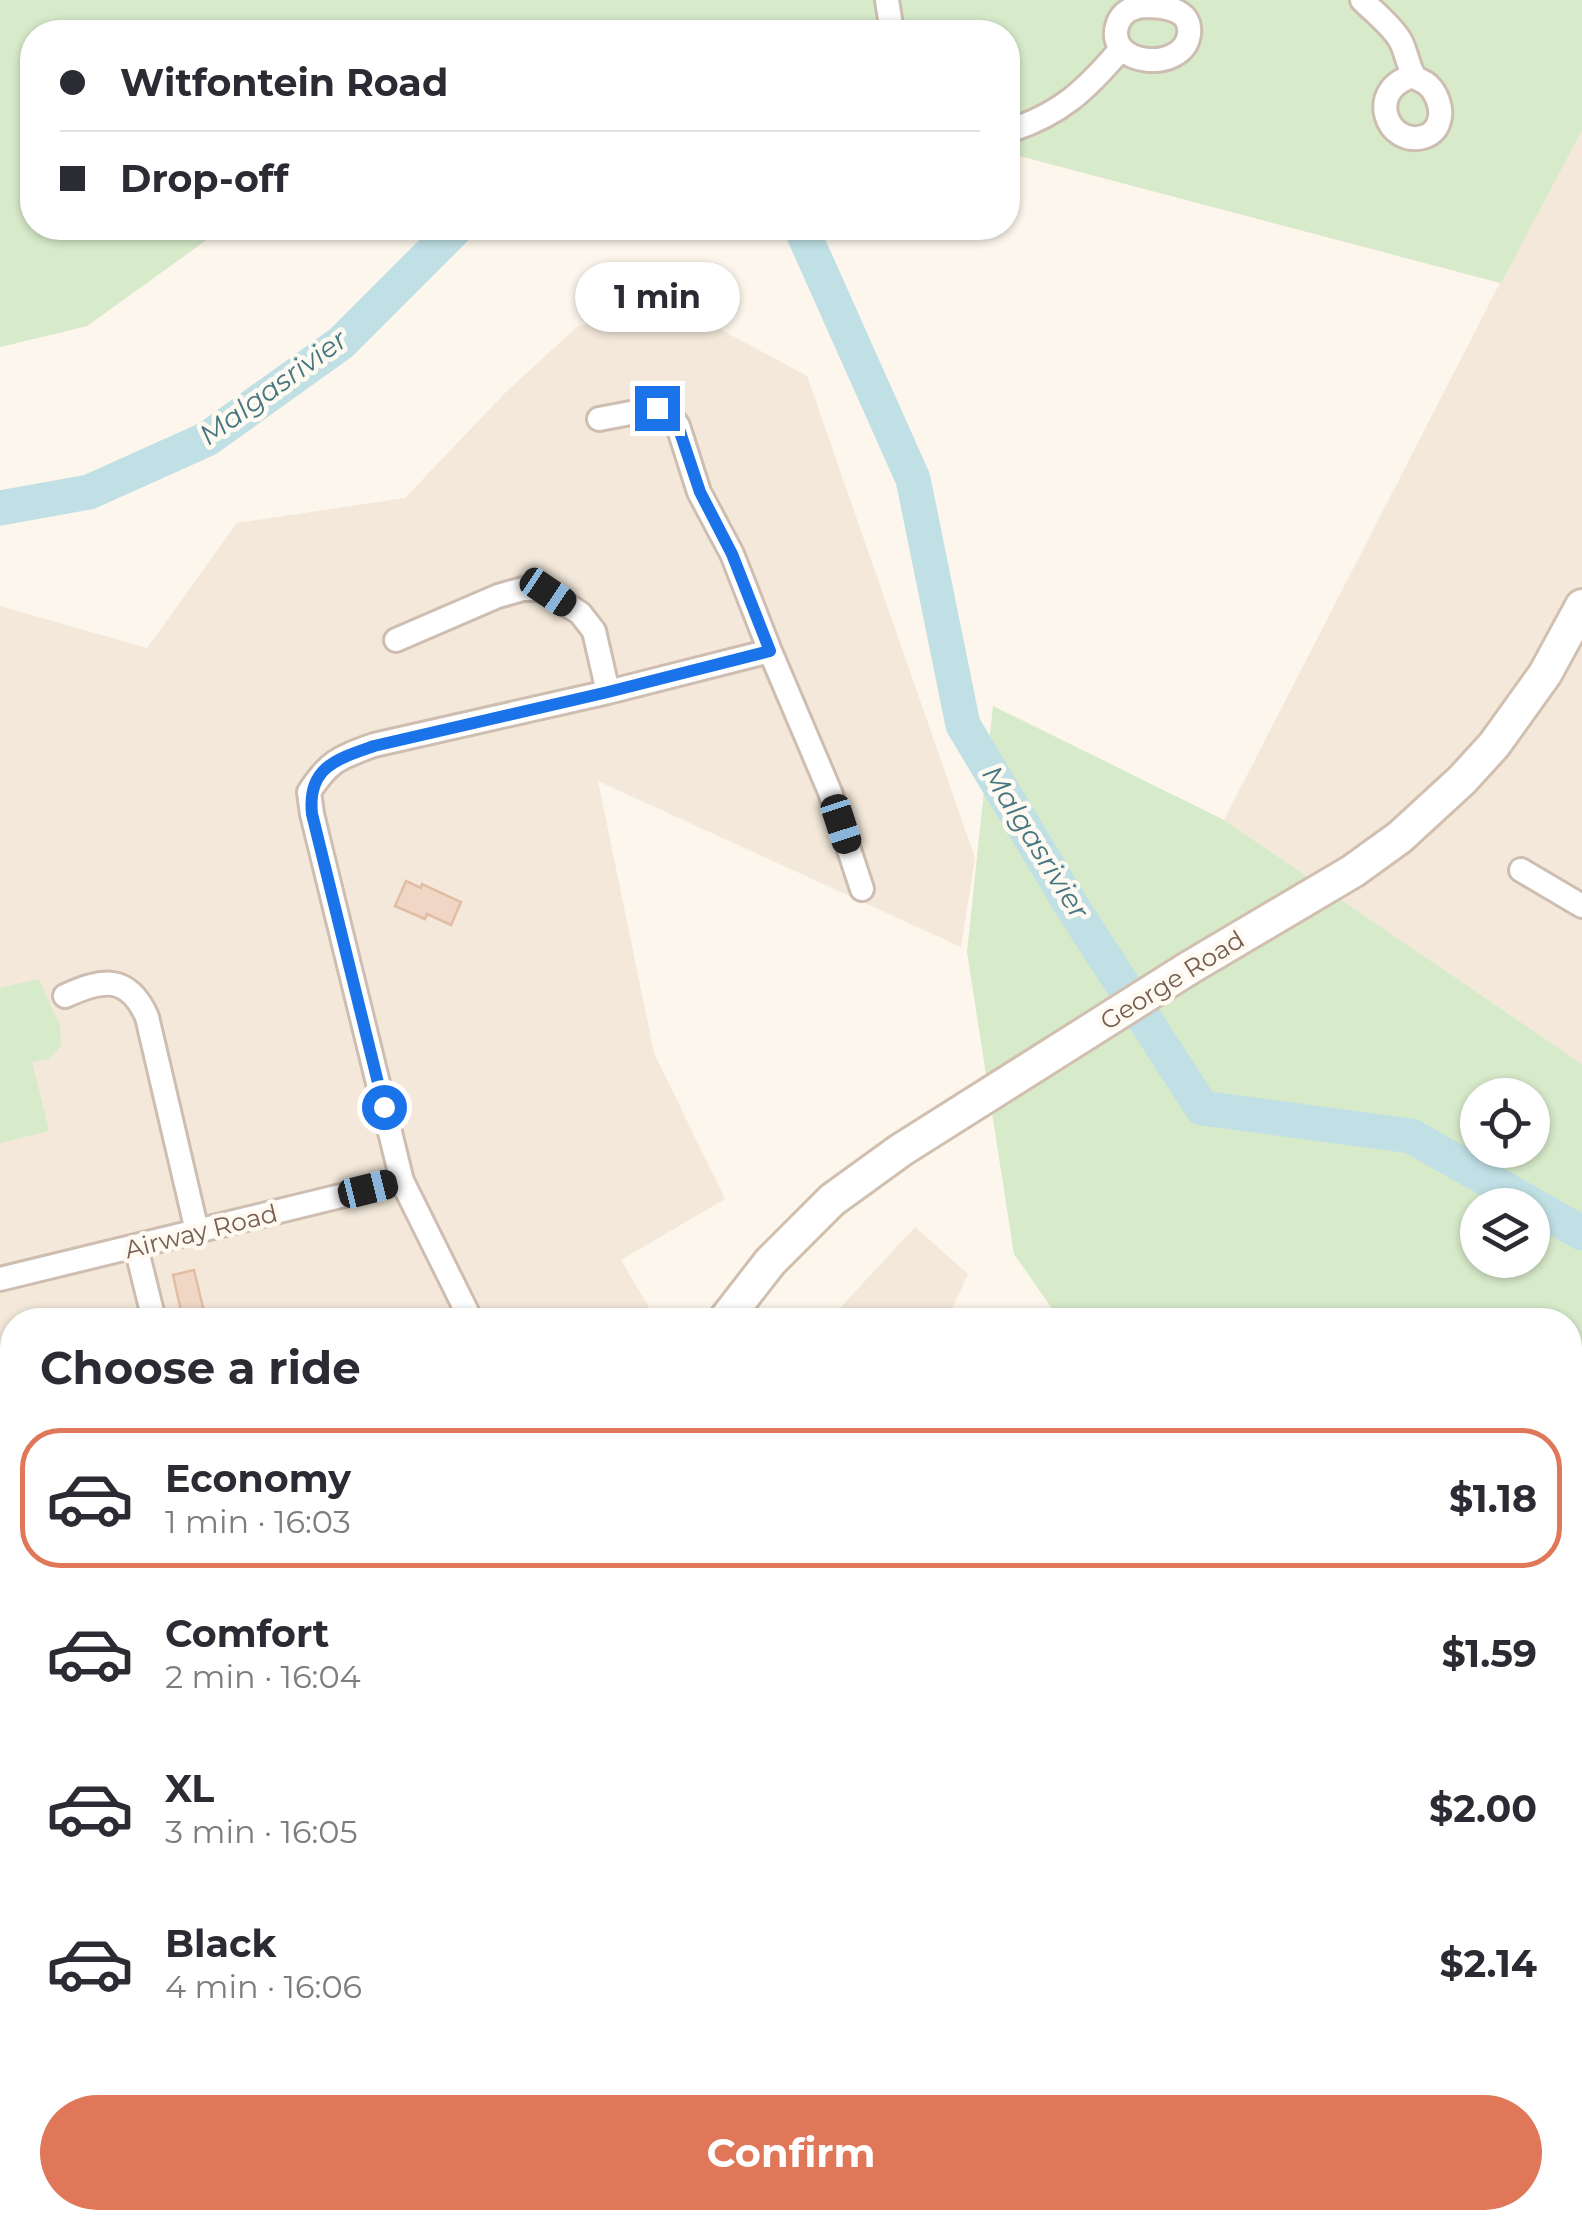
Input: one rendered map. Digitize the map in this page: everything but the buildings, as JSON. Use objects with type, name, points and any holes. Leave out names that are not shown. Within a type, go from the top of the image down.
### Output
[{"type":"main road","name":"George Road","points":[[734,1308],[770,1262],[832,1200],[901,1150],[1189,968],[1353,871],[1400,836],[1480,760],[1514,718],[1545,674],[1582,606]]},
{"type":"street","points":[[1362,0],[1402,42],[1414,76]]},
{"type":"street","points":[[1020,126],[1042,118],[1085,90],[1121,49]]},
{"type":"street","points":[[599,420],[657,408],[670,414],[678,426],[700,492],[732,554],[830,792],[862,888]]},
{"type":"street","points":[[396,640],[498,596],[538,589],[580,613],[594,632],[608,692]]},
{"type":"street","points":[[466,1308],[402,1181],[312,814],[310,792],[328,766],[374,746],[770,651]]},
{"type":"street","points":[[1521,870],[1582,906]]},
{"type":"street","points":[[65,996],[96,983],[110,983],[128,988],[140,1000],[197,1231]]},
{"type":"street","name":"Airway Road","points":[[0,1279],[402,1181]]},
{"type":"street","points":[[136,1247],[151,1308]]},
{"type":"shaded area","points":[[0,0],[1582,0],[1582,1064],[1224,820],[1500,283],[1020,156],[1020,20],[20,20],[20,240],[206,240],[87,326],[0,347]]},
{"type":"shaded area","points":[[679,307],[807,376],[975,858],[961,947],[598,781],[654,1053],[725,1199],[621,1260],[649,1308],[0,1308],[0,606],[147,648],[237,523],[405,498],[505,393],[578,326]]},
{"type":"shaded area","points":[[915,1227],[968,1274],[952,1308],[840,1308]]},
{"type":"green space","points":[[0,0],[1582,0],[1582,130],[1501,283],[1020,156],[1020,20],[20,20],[20,240],[206,240],[87,326],[0,347]]},
{"type":"green space","points":[[993,706],[1224,820],[1582,1064],[1582,1308],[1052,1308],[1014,1254],[967,952]]},
{"type":"green space","points":[[39,979],[60,1026],[61,1046],[49,1059],[32,1062],[49,1131],[0,1143],[0,988]]},
{"type":"waterway","name":"Malgasrivier","points":[[0,508],[89,492],[207,439],[341,343],[444,240]]},
{"type":"waterway","name":"Malgasrivier","points":[[806,240],[913,479],[963,725],[1071,905],[1202,1108],[1411,1136],[1582,1233]]},
{"type":"route","points":[[384,1107],[312,814],[310,792],[320,775],[340,758],[374,746],[770,651],[732,554],[700,492],[678,426],[670,414],[657,408]]}]
